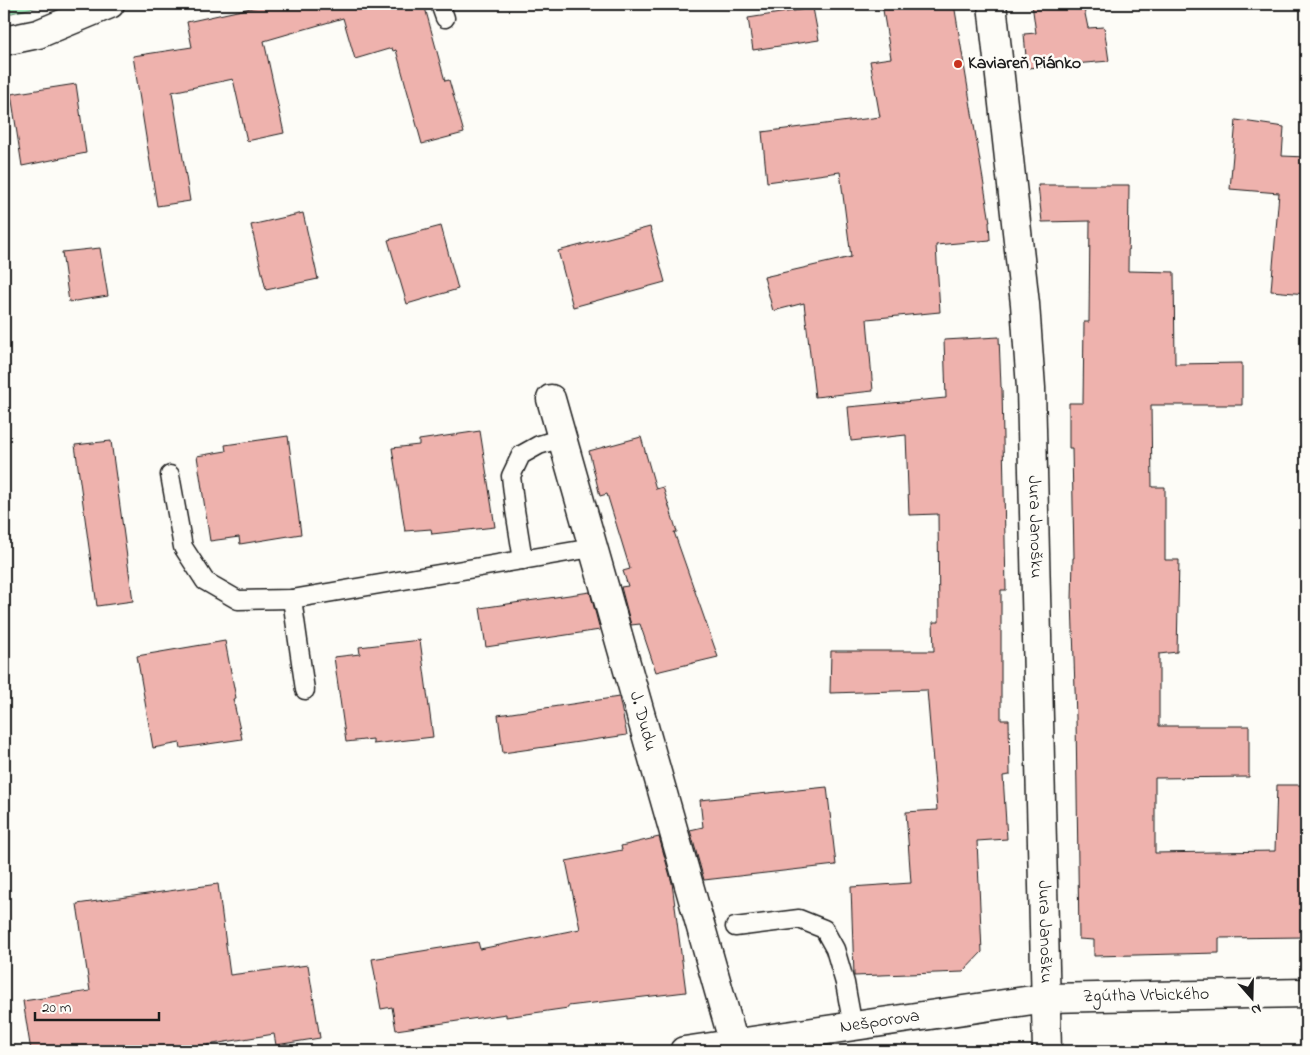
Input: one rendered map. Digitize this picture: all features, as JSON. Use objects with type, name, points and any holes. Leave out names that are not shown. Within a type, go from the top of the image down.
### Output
[{"type":"street","points":[[4,41],[38,34],[110,4]]},
{"type":"street","name":"Jura Janošku","points":[[992,4],[1025,304],[1031,388],[1047,1051]]},
{"type":"street","name":"J. Dudu","points":[[551,399],[734,1044]]},
{"type":"street","name":"Zgútha Vrbického","points":[[1046,998],[1306,993]]},
{"type":"street","name":"Nešporova","points":[[684,1051],[1046,998]]},
{"type":"lane","points":[[523,560],[511,476],[521,455],[539,445],[562,438]]},
{"type":"lane","points":[[170,475],[183,547],[205,581],[238,600],[292,599],[592,548]]},
{"type":"lane","points":[[292,599],[305,690]]},
{"type":"lane","points":[[734,927],[799,919],[824,929],[835,949],[845,982],[853,1026]]},
{"type":"green space","points":[[4,4],[48,4],[4,15]]},
{"type":"building","points":[[269,4],[424,4],[445,81],[449,80],[464,133],[422,144],[396,50],[393,51],[392,48],[355,59],[343,18],[264,41],[284,133],[247,141],[233,79],[172,92],[190,201],[157,206],[133,56],[192,47],[187,22]]},
{"type":"building","points":[[882,4],[954,4],[990,222],[990,240],[936,245],[940,312],[867,319],[873,391],[815,397],[804,303],[773,311],[764,277],[851,257],[840,172],[767,182],[762,132],[880,117],[870,61],[891,58]]},
{"type":"building","points":[[1032,4],[1083,4],[1088,28],[1104,27],[1109,61],[1027,68],[1024,34],[1036,33]]},
{"type":"building","points":[[813,8],[819,40],[753,50],[748,18]]},
{"type":"building","points":[[76,84],[86,153],[22,166],[11,94]]},
{"type":"building","points":[[1236,120],[1284,127],[1282,156],[1306,157],[1306,294],[1271,291],[1279,193],[1230,189]]},
{"type":"building","points":[[1038,185],[1129,185],[1128,271],[1174,272],[1175,364],[1242,363],[1242,405],[1151,405],[1152,487],[1165,487],[1165,560],[1179,560],[1177,652],[1159,654],[1159,726],[1249,726],[1249,777],[1155,778],[1155,853],[1275,851],[1277,785],[1306,785],[1306,937],[1219,938],[1219,953],[1094,956],[1094,940],[1079,939],[1076,718],[1072,600],[1074,558],[1072,448],[1069,448],[1069,403],[1083,403],[1084,322],[1089,322],[1090,221],[1042,222]]},
{"type":"building","points":[[303,213],[318,279],[266,290],[251,225]]},
{"type":"building","points":[[441,226],[458,289],[407,304],[388,240]]},
{"type":"building","points":[[650,227],[665,282],[573,307],[558,251]]},
{"type":"building","points":[[100,248],[108,296],[69,302],[62,252]]},
{"type":"building","points":[[999,337],[1002,388],[1006,590],[1001,590],[1001,720],[1009,720],[1010,775],[1003,776],[1007,839],[977,841],[982,952],[963,972],[854,976],[851,887],[911,883],[906,812],[937,810],[927,690],[830,693],[831,651],[934,651],[933,622],[939,622],[938,514],[909,515],[906,435],[851,441],[848,407],[946,398],[944,340]]},
{"type":"building","points":[[480,431],[495,527],[432,534],[431,529],[405,531],[392,448],[419,445],[419,440]]},
{"type":"building","points":[[288,436],[301,534],[240,544],[239,537],[210,541],[197,456],[226,451],[225,445]]},
{"type":"building","points":[[641,437],[656,489],[663,487],[677,532],[674,532],[718,657],[656,672],[640,624],[631,625],[621,587],[628,586],[623,571],[630,569],[607,494],[600,496],[589,451]]},
{"type":"building","points":[[111,441],[133,601],[97,606],[75,445]]},
{"type":"building","points":[[590,592],[600,630],[486,647],[480,608]]},
{"type":"building","points":[[420,640],[433,737],[373,744],[373,739],[346,742],[334,657],[360,654],[359,647]]},
{"type":"building","points":[[225,641],[236,698],[233,699],[242,739],[181,748],[180,743],[153,748],[137,656]]},
{"type":"building","points":[[619,697],[627,735],[503,753],[498,715]]},
{"type":"building","points":[[827,787],[836,865],[704,880],[690,830],[703,827],[700,800]]},
{"type":"building","points":[[659,837],[672,883],[686,992],[568,1006],[568,1008],[506,1017],[506,1014],[396,1030],[392,1007],[381,1009],[372,959],[478,942],[480,949],[580,929],[566,861],[622,850],[621,846]]},
{"type":"building","points":[[218,884],[230,975],[308,965],[320,1038],[276,1045],[274,1034],[207,1045],[208,1051],[31,1051],[23,1001],[90,991],[77,904]]},
{"type":"place","name":"Kaviareň Piánko","points":[[958,64]]}]
